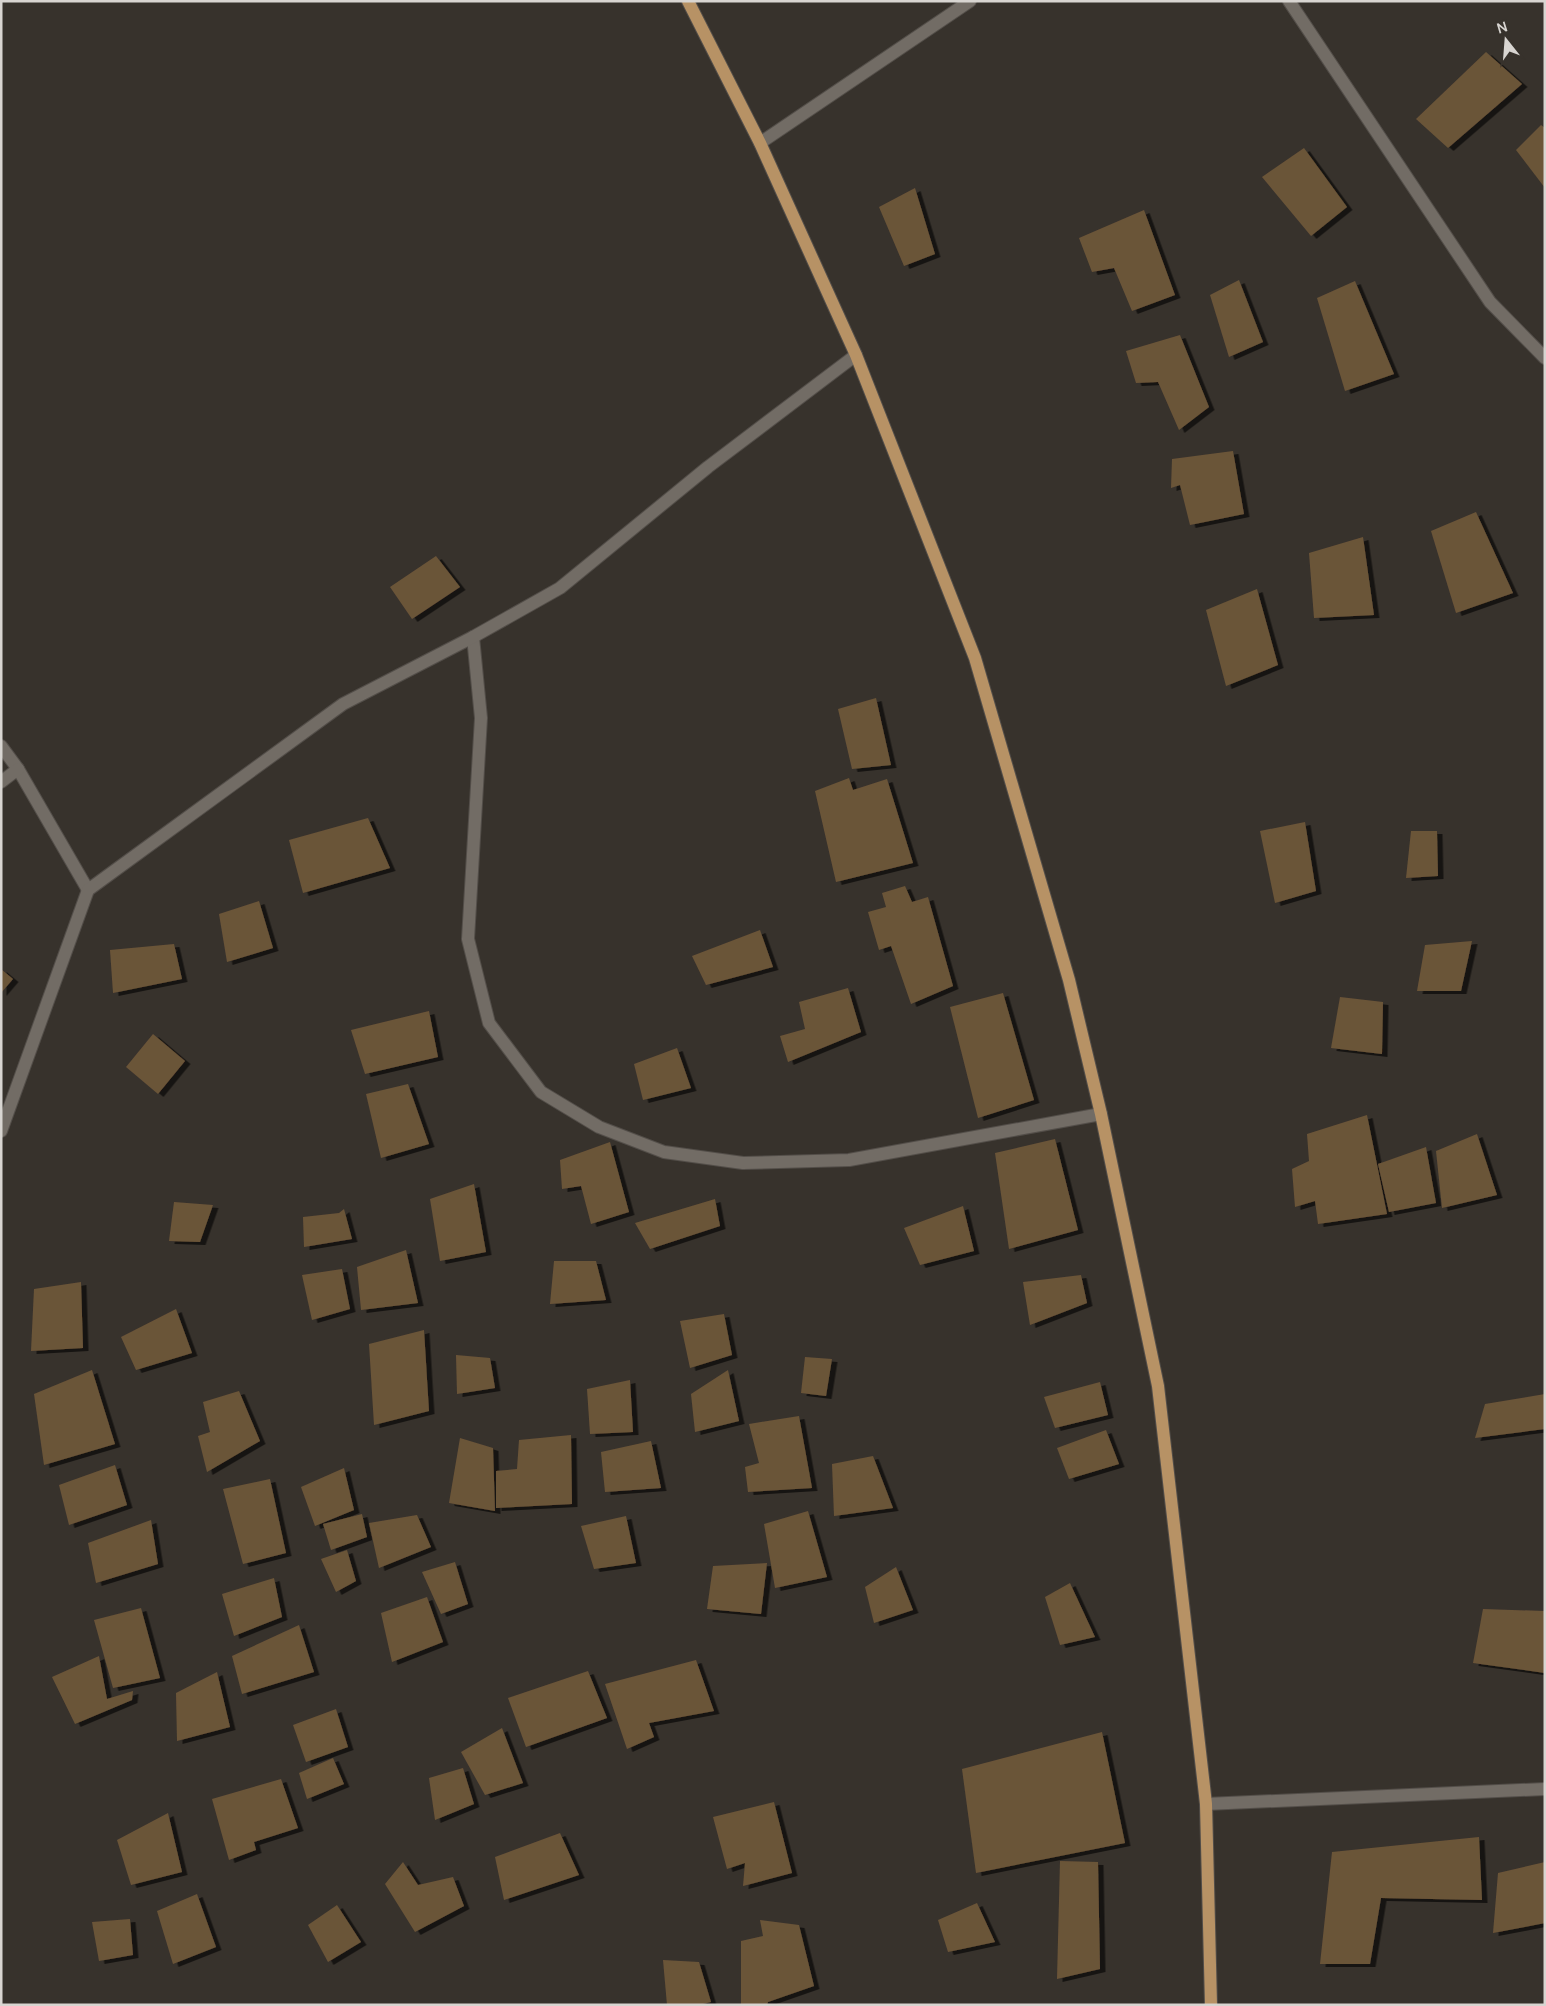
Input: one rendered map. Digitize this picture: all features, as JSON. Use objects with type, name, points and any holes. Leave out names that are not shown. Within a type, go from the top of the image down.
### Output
[{"type":"main road","points":[[688,1],[760,143],[856,355],[975,658],[1070,980],[1101,1114],[1158,1386],[1206,1804],[1211,2005]]},
{"type":"street","points":[[760,143],[970,1]]},
{"type":"street","points":[[1289,1],[1490,302],[1545,358]]},
{"type":"street","points":[[1,1131],[88,890],[343,704],[473,637],[560,588],[708,468],[856,355]]},
{"type":"street","points":[[473,637],[481,718],[468,939],[489,1023],[542,1092],[599,1127],[664,1152],[743,1164],[849,1160],[1101,1114]]},
{"type":"street","points":[[1,746],[18,769],[88,890]]},
{"type":"street","points":[[1,782],[18,769]]},
{"type":"street","points":[[1206,1804],[1545,1789]]},
{"type":"building","points":[[1486,52],[1522,84],[1448,148],[1416,119]]},
{"type":"building","points":[[1541,125],[1545,128],[1545,188],[1516,150]]},
{"type":"building","points":[[1304,148],[1347,207],[1311,236],[1262,177]]},
{"type":"building","points":[[915,188],[935,254],[904,266],[879,207]]},
{"type":"building","points":[[1144,210],[1175,295],[1132,311],[1114,268],[1092,272],[1079,238]]},
{"type":"building","points":[[1239,280],[1263,342],[1229,357],[1210,295]]},
{"type":"building","points":[[1355,281],[1394,374],[1345,391],[1317,298]]},
{"type":"building","points":[[1180,335],[1209,407],[1179,430],[1158,382],[1136,383],[1126,351]]},
{"type":"building","points":[[1233,451],[1244,514],[1190,525],[1180,485],[1171,488],[1172,459]]},
{"type":"building","points":[[1476,512],[1513,593],[1456,613],[1431,531]]},
{"type":"building","points":[[1363,537],[1374,615],[1314,618],[1309,553]]},
{"type":"building","points":[[436,556],[460,587],[412,619],[390,587]]},
{"type":"building","points":[[1257,589],[1278,665],[1226,686],[1206,610]]},
{"type":"building","points":[[876,698],[891,765],[852,769],[838,709]]},
{"type":"building","points":[[849,778],[853,790],[887,779],[913,863],[836,882],[815,791]]},
{"type":"building","points":[[368,818],[390,868],[303,893],[289,840]]},
{"type":"building","points":[[1305,822],[1316,891],[1275,903],[1260,831]]},
{"type":"building","points":[[1411,831],[1437,831],[1438,876],[1406,878]]},
{"type":"building","points":[[905,886],[912,902],[928,897],[953,986],[911,1004],[891,946],[879,950],[868,912],[886,907],[882,893]]},
{"type":"building","points":[[259,901],[273,948],[227,962],[219,914]]},
{"type":"building","points":[[760,930],[773,967],[706,985],[692,956]]},
{"type":"building","points":[[1472,941],[1461,991],[1417,991],[1425,945]]},
{"type":"building","points":[[174,944],[182,979],[113,993],[110,950]]},
{"type":"building","points":[[1,969],[13,979],[1,993]]},
{"type":"building","points":[[848,988],[861,1032],[788,1062],[780,1036],[805,1029],[799,1002]]},
{"type":"building","points":[[1003,993],[1034,1100],[978,1118],[950,1007]]},
{"type":"building","points":[[1340,997],[1383,1002],[1382,1054],[1331,1048]]},
{"type":"building","points":[[429,1011],[438,1057],[365,1074],[351,1030]]},
{"type":"building","points":[[153,1034],[185,1061],[158,1094],[126,1067]]},
{"type":"building","points":[[677,1048],[691,1088],[643,1100],[634,1064]]},
{"type":"building","points":[[408,1084],[429,1144],[381,1158],[366,1094]]},
{"type":"building","points":[[1367,1115],[1387,1214],[1318,1224],[1315,1201],[1295,1207],[1292,1169],[1309,1161],[1307,1134]]},
{"type":"building","points":[[1477,1134],[1497,1195],[1442,1208],[1436,1151]]},
{"type":"building","points":[[1055,1139],[1078,1230],[1009,1249],[995,1153]]},
{"type":"building","points":[[610,1142],[629,1212],[591,1224],[581,1186],[562,1189],[560,1160]]},
{"type":"building","points":[[1426,1147],[1436,1203],[1389,1212],[1378,1164]]},
{"type":"building","points":[[474,1184],[486,1252],[440,1261],[430,1199]]},
{"type":"building","points":[[715,1199],[720,1226],[650,1249],[635,1223]]},
{"type":"building","points":[[174,1202],[213,1205],[200,1242],[169,1241]]},
{"type":"building","points":[[963,1206],[974,1251],[920,1265],[904,1228]]},
{"type":"building","points":[[344,1209],[352,1239],[304,1247],[303,1217],[339,1213]]},
{"type":"building","points":[[406,1250],[418,1303],[361,1310],[357,1267]]},
{"type":"building","points":[[554,1261],[596,1261],[606,1300],[550,1304]]},
{"type":"building","points":[[342,1269],[350,1309],[312,1320],[302,1275]]},
{"type":"building","points":[[1081,1275],[1087,1303],[1030,1325],[1023,1282]]},
{"type":"building","points":[[81,1282],[83,1348],[31,1351],[34,1289]]},
{"type":"building","points":[[176,1309],[192,1353],[136,1370],[121,1337]]},
{"type":"building","points":[[724,1314],[732,1355],[690,1368],[680,1321]]},
{"type":"building","points":[[424,1330],[429,1411],[374,1425],[369,1344]]},
{"type":"building","points":[[456,1355],[490,1358],[495,1388],[457,1394]]},
{"type":"building","points":[[805,1357],[832,1359],[826,1396],[801,1393]]},
{"type":"building","points":[[92,1370],[115,1444],[44,1465],[34,1394]]},
{"type":"building","points":[[728,1370],[739,1421],[695,1432],[691,1394]]},
{"type":"building","points":[[630,1380],[633,1432],[590,1434],[587,1389]]},
{"type":"building","points":[[1100,1382],[1108,1415],[1055,1428],[1044,1397]]},
{"type":"building","points":[[239,1391],[260,1441],[207,1472],[198,1436],[210,1432],[203,1402]]},
{"type":"building","points":[[1545,1394],[1545,1429],[1475,1438],[1485,1404]]},
{"type":"building","points":[[799,1416],[812,1488],[748,1492],[745,1467],[759,1463],[749,1424]]},
{"type":"building","points":[[1106,1430],[1119,1464],[1069,1479],[1057,1448]]},
{"type":"building","points":[[571,1435],[572,1504],[496,1508],[496,1471],[517,1469],[519,1440]]},
{"type":"building","points":[[460,1438],[493,1448],[495,1511],[449,1503]]},
{"type":"building","points":[[651,1441],[661,1488],[605,1492],[601,1452]]},
{"type":"building","points":[[873,1456],[893,1508],[834,1516],[832,1464]]},
{"type":"building","points":[[115,1465],[127,1505],[69,1525],[59,1485]]},
{"type":"building","points":[[344,1468],[354,1510],[315,1526],[301,1487]]},
{"type":"building","points":[[270,1479],[286,1553],[243,1564],[223,1489]]},
{"type":"building","points":[[808,1511],[827,1577],[775,1588],[764,1524]]},
{"type":"building","points":[[362,1514],[367,1537],[331,1550],[323,1524]]},
{"type":"building","points":[[417,1515],[431,1547],[379,1568],[369,1523]]},
{"type":"building","points":[[626,1516],[636,1563],[594,1569],[581,1526]]},
{"type":"building","points":[[151,1520],[158,1564],[96,1583],[88,1543]]},
{"type":"building","points":[[347,1550],[356,1581],[336,1592],[321,1559]]},
{"type":"building","points":[[455,1562],[468,1604],[441,1614],[422,1572]]},
{"type":"building","points":[[767,1563],[761,1614],[707,1609],[713,1566]]},
{"type":"building","points":[[896,1567],[913,1610],[874,1623],[865,1587]]},
{"type":"building","points":[[274,1578],[282,1617],[234,1636],[222,1594]]},
{"type":"building","points":[[1070,1583],[1095,1637],[1060,1645],[1045,1597]]},
{"type":"building","points":[[427,1597],[443,1642],[392,1662],[381,1613]]},
{"type":"building","points":[[141,1608],[160,1678],[113,1688],[94,1620]]},
{"type":"building","points":[[1483,1609],[1545,1611],[1545,1673],[1473,1663]]},
{"type":"building","points":[[299,1625],[314,1672],[242,1694],[232,1656]]},
{"type":"building","points":[[99,1656],[107,1699],[133,1691],[132,1700],[75,1724],[52,1677]]},
{"type":"building","points":[[696,1660],[714,1711],[649,1723],[654,1737],[627,1749],[605,1684]]},
{"type":"building","points":[[588,1671],[607,1718],[526,1747],[508,1698]]},
{"type":"building","points":[[217,1672],[230,1727],[177,1741],[176,1693]]},
{"type":"building","points":[[336,1709],[348,1747],[306,1762],[293,1725]]},
{"type":"building","points":[[502,1728],[523,1783],[485,1795],[461,1752]]},
{"type":"building","points":[[1102,1732],[1125,1843],[976,1873],[962,1769]]},
{"type":"building","points":[[333,1758],[344,1784],[307,1799],[299,1773]]},
{"type":"building","points":[[463,1768],[474,1804],[435,1820],[429,1778]]},
{"type":"building","points":[[281,1779],[298,1828],[254,1842],[256,1850],[229,1860],[212,1799]]},
{"type":"building","points":[[774,1802],[792,1873],[743,1886],[745,1863],[727,1869],[713,1817]]},
{"type":"building","points":[[168,1813],[182,1872],[131,1885],[117,1840]]},
{"type":"building","points":[[560,1833],[579,1875],[504,1900],[495,1857]]},
{"type":"building","points":[[1479,1837],[1482,1900],[1381,1898],[1370,1964],[1320,1964],[1332,1852]]},
{"type":"building","points":[[1060,1861],[1098,1862],[1100,1969],[1057,1979]]},
{"type":"building","points":[[403,1862],[418,1885],[453,1877],[464,1906],[415,1932],[385,1884]]},
{"type":"building","points":[[1545,1862],[1545,1923],[1493,1933],[1498,1873]]},
{"type":"building","points":[[197,1894],[216,1947],[173,1964],[157,1911]]},
{"type":"building","points":[[977,1903],[995,1942],[948,1952],[938,1920]]},
{"type":"building","points":[[337,1905],[361,1942],[328,1962],[308,1925]]},
{"type":"building","points":[[130,1919],[133,1955],[99,1961],[92,1922]]},
{"type":"building","points":[[760,1920],[799,1925],[814,1986],[768,2002],[767,2005],[741,2005],[741,1941],[763,1936]]},
{"type":"building","points":[[663,1960],[699,1962],[711,2002],[699,2005],[667,2005]]}]
